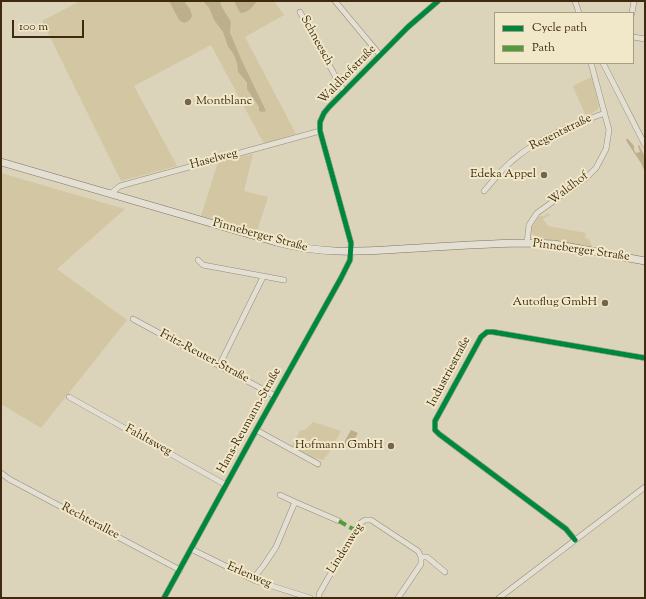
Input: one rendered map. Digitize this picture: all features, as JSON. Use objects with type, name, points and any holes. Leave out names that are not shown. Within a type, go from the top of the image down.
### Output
[{"type":"main road","name":"Pinneberger Straße","points":[[1,162],[294,247],[317,251],[351,252],[527,243],[554,244],[645,260]]},
{"type":"street","points":[[335,1],[380,54]]},
{"type":"street","name":"Waldhofstraße","points":[[320,131],[320,122],[324,114],[380,54],[438,1]]},
{"type":"street","points":[[575,1],[579,12]]},
{"type":"street","points":[[632,12],[634,1]]},
{"type":"street","name":"Schneesch","points":[[300,12],[344,92]]},
{"type":"street","points":[[634,37],[645,39]]},
{"type":"street","name":"Waldhof","points":[[527,243],[529,225],[537,213],[587,177],[603,158],[608,141],[608,130],[605,113],[591,64]]},
{"type":"street","points":[[604,64],[645,145]]},
{"type":"street","name":"Regentstraße","points":[[484,191],[511,162],[533,145],[583,121],[605,113]]},
{"type":"street","points":[[320,131],[348,233],[351,252]]},
{"type":"street","name":"Haselweg","points":[[110,194],[120,186],[320,131]]},
{"type":"street","name":"Hans-Reumann-Straße","points":[[164,598],[256,430],[342,278],[349,263],[351,252]]},
{"type":"street","points":[[198,260],[203,265],[284,280]]},
{"type":"street","points":[[219,366],[263,277]]},
{"type":"street","name":"Fritz-Reuter-Straße","points":[[133,319],[275,396]]},
{"type":"street","name":"Industriestraße","points":[[575,540],[566,529],[439,434],[435,430],[435,421],[480,338],[487,332],[645,358]]},
{"type":"street","name":"Fahltsweg","points":[[69,397],[226,485]]},
{"type":"street","points":[[256,430],[318,464]]},
{"type":"street","name":"Rechterallee","points":[[1,473],[9,479],[180,570]]},
{"type":"street","points":[[499,598],[645,487]]},
{"type":"street","points":[[280,495],[339,521]]},
{"type":"street","points":[[253,579],[276,547],[295,502]]},
{"type":"street","name":"Lindenweg","points":[[319,598],[319,594],[355,530],[364,520],[371,520],[418,551],[421,557],[427,558],[445,572]]},
{"type":"street","name":"Erlenweg","points":[[191,549],[253,579],[310,598]]},
{"type":"street","points":[[398,598],[421,564],[421,557]]},
{"type":"shaded area","points":[[80,1],[169,1],[179,20],[190,9],[184,1],[203,1],[209,8],[214,20],[223,32],[228,47],[233,53],[237,63],[238,72],[247,84],[256,103],[265,111],[242,61],[230,31],[231,22],[220,1],[234,1],[240,13],[250,10],[257,1],[274,1],[284,15],[245,37],[296,134],[266,143],[263,142],[211,45],[134,86],[177,166],[121,181],[42,21]]},
{"type":"shaded area","points":[[169,1],[184,1],[190,9],[192,16],[190,20],[184,23],[179,20]]},
{"type":"shaded area","points":[[203,1],[220,1],[231,22],[230,32],[242,61],[266,111],[259,111],[259,107],[247,89],[247,83],[238,72],[237,63],[233,53],[228,47],[223,32],[214,20],[209,8]]},
{"type":"shaded area","points":[[234,1],[257,1],[250,10],[240,13]]},
{"type":"shaded area","points":[[592,77],[599,107],[596,111],[586,116],[573,87],[574,85]]},
{"type":"shaded area","points":[[626,139],[628,139],[634,146],[636,153],[640,152],[639,145],[645,157],[645,172],[641,163]]},
{"type":"shaded area","points":[[253,154],[244,191],[268,197],[257,231],[201,216],[218,162]]},
{"type":"shaded area","points":[[1,173],[125,209],[57,269],[127,320],[41,428],[1,404]]},
{"type":"shaded area","points":[[548,213],[550,215],[543,219],[548,226],[586,233],[585,238],[589,239],[592,247],[537,239],[531,232],[532,227],[539,216],[544,216]]},
{"type":"shaded area","points":[[313,422],[341,431],[323,460],[310,457],[291,448],[300,430],[305,430]]},
{"type":"shaded area","points":[[351,430],[358,433],[349,449],[342,446]]},
{"type":"marked path","points":[[339,521],[355,530]]},
{"type":"cycle path","points":[[164,598],[350,260],[351,243],[320,131],[320,122],[324,113],[408,27],[438,1]]},
{"type":"cycle path","points":[[575,540],[566,529],[439,434],[435,430],[435,421],[481,337],[487,332],[645,358]]},
{"type":"place","name":"Montblanc","points":[[188,102]]},
{"type":"place","name":"Edeka Appel","points":[[544,175]]},
{"type":"place","name":"Autoflug GmbH","points":[[605,303]]},
{"type":"place","name":"Hofmann GmbH","points":[[391,446]]}]
